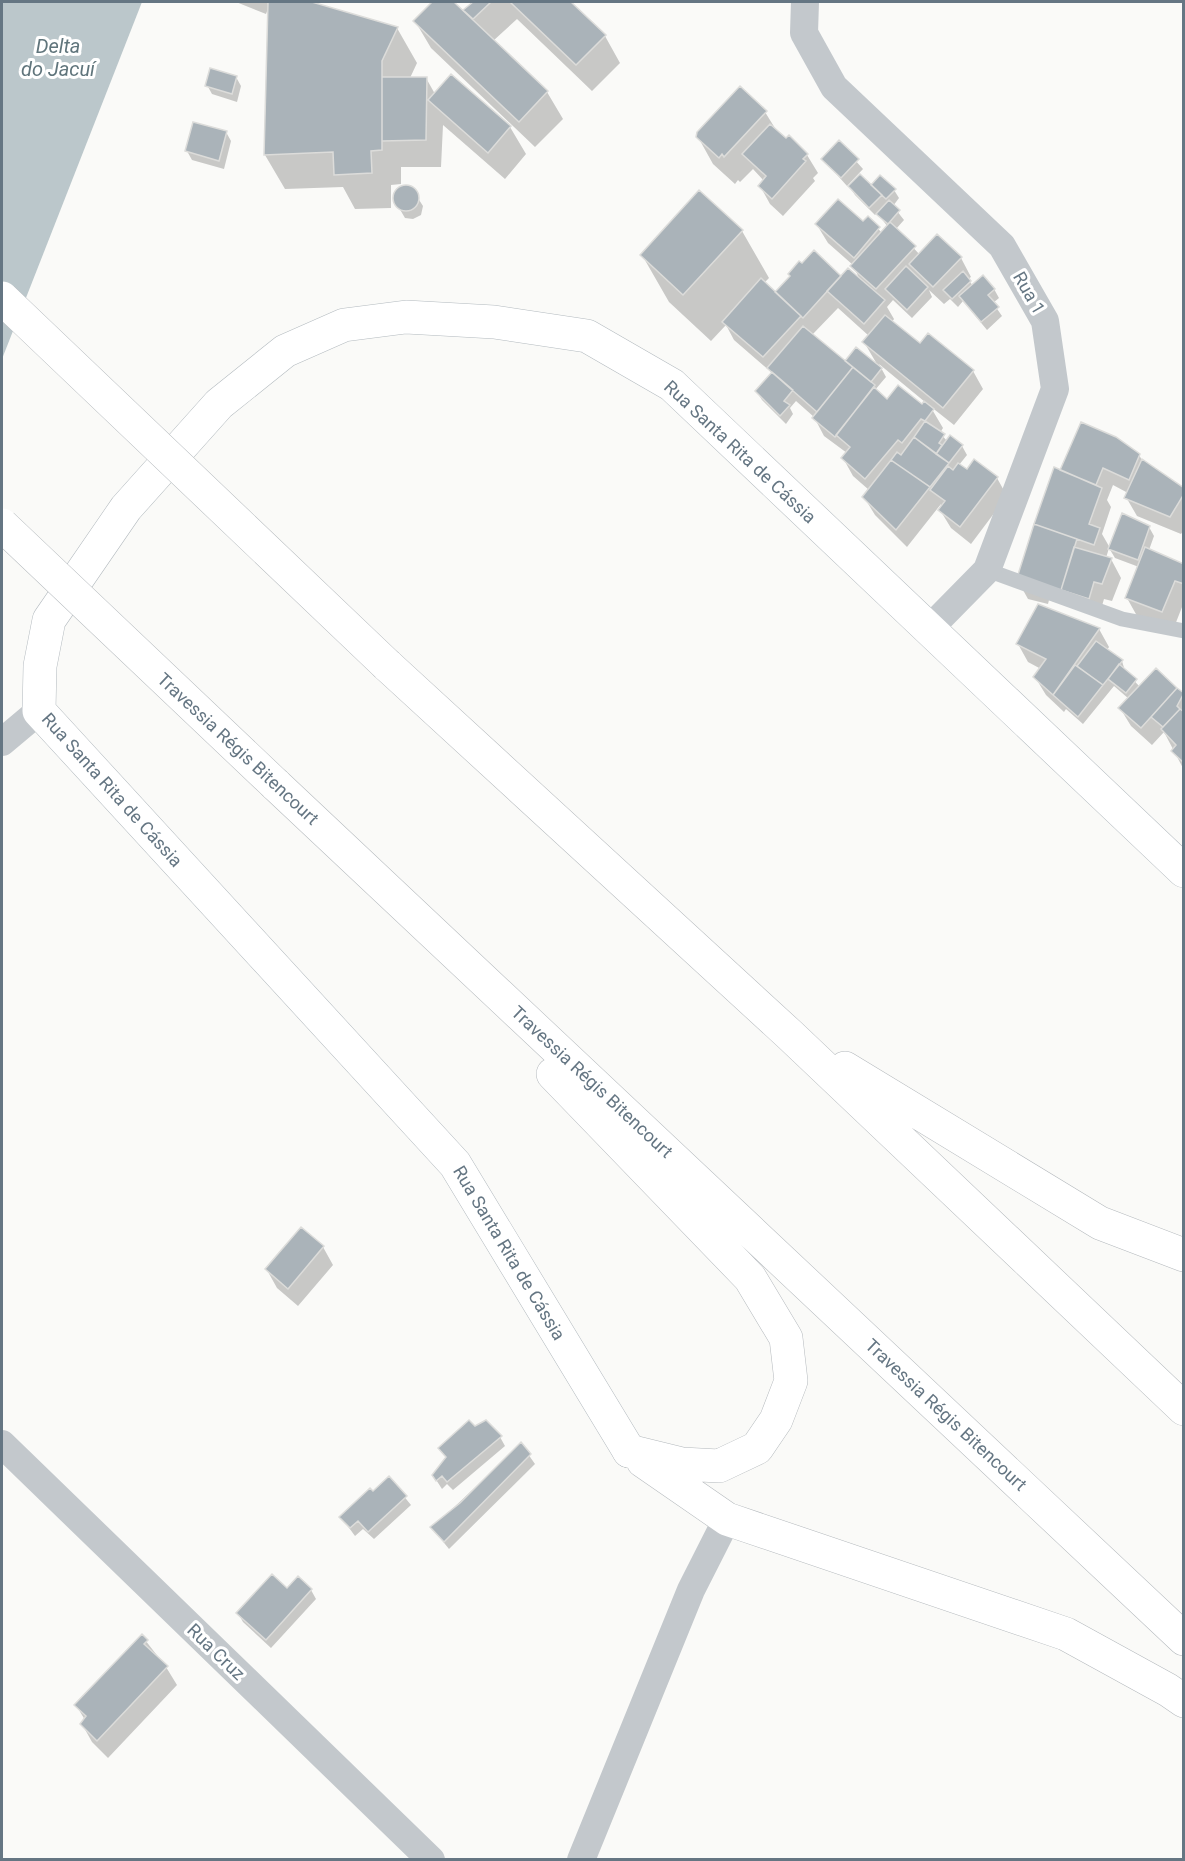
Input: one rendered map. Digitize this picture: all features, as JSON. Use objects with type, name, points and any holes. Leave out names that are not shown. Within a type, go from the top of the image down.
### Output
[{"type":"main road","points":[[2,298],[387,665],[790,1035],[1184,1408]]},
{"type":"main road","name":"Rua Santa Rita de Cássia","points":[[629,1451],[455,1164],[39,711],[40,666],[49,620],[126,508],[219,404],[285,351],[344,325],[406,317],[494,322],[587,336],[672,385],[1184,871]]},
{"type":"main road","name":"Travessia Régis Bitencourt","points":[[2,525],[1184,1639]]},
{"type":"main road","points":[[478,974],[548,1069],[750,1278],[786,1338],[791,1382],[776,1420],[757,1448],[719,1466],[682,1464],[629,1451]]},
{"type":"main road","points":[[790,1035],[1100,1223],[1184,1255]]},
{"type":"main road","points":[[629,1451],[727,1519],[1066,1634],[1184,1701]]},
{"type":"street","name":"Rua 1","points":[[805,2],[804,33],[834,87],[1002,246],[1045,321],[1055,389],[987,570],[928,630]]},
{"type":"street","points":[[2,742],[39,711]]},
{"type":"street","name":"Rua Cruz","points":[[2,1444],[431,1860]]},
{"type":"street","points":[[581,1860],[691,1590],[727,1519]]},
{"type":"lane","points":[[987,570],[1122,619],[1184,631]]},
{"type":"water","name":"Delta do Jacuí","points":[[2,2],[142,2],[2,359]]},
{"type":"building","points":[[268,2],[312,2],[398,27],[382,61],[382,150],[371,151],[372,173],[334,175],[333,152],[264,155]]},
{"type":"building","points":[[432,2],[454,2],[548,91],[519,122],[413,21]]},
{"type":"building","points":[[473,2],[491,2],[473,19],[463,10]]},
{"type":"building","points":[[510,2],[571,2],[606,35],[576,65]]},
{"type":"building","points":[[210,68],[237,76],[232,94],[205,86]]},
{"type":"building","points":[[451,74],[511,126],[488,153],[428,100]]},
{"type":"building","points":[[382,77],[427,77],[426,140],[382,141]]},
{"type":"building","points":[[740,86],[767,111],[724,157],[722,154],[719,158],[696,137],[697,132]]},
{"type":"building","points":[[193,122],[227,131],[219,161],[185,151]]},
{"type":"building","points":[[770,124],[786,138],[789,135],[808,154],[803,159],[806,161],[772,199],[758,186],[766,176],[742,154]]},
{"type":"building","points":[[839,140],[859,159],[841,178],[821,159]]},
{"type":"building","points":[[860,174],[882,195],[869,208],[848,186]]},
{"type":"building","points":[[880,175],[896,189],[886,199],[871,185]]},
{"type":"building","points":[[406,185],[415,189],[419,198],[415,207],[406,211],[397,207],[393,198],[397,189]]},
{"type":"building","points":[[699,190],[743,230],[683,295],[640,255]]},
{"type":"building","points":[[838,199],[863,221],[868,216],[880,227],[854,258],[815,224]]},
{"type":"building","points":[[889,200],[900,210],[888,224],[876,214]]},
{"type":"building","points":[[890,222],[916,246],[876,289],[850,266]]},
{"type":"building","points":[[937,234],[962,257],[933,287],[909,264]]},
{"type":"building","points":[[814,250],[841,276],[803,318],[775,292],[790,276],[788,274],[799,261],[802,263]]},
{"type":"building","points":[[906,266],[928,287],[907,310],[885,289]]},
{"type":"building","points":[[848,268],[885,300],[864,324],[827,291]]},
{"type":"building","points":[[963,271],[971,281],[952,299],[943,290]]},
{"type":"building","points":[[983,275],[995,289],[988,295],[999,307],[981,322],[959,296]]},
{"type":"building","points":[[761,278],[801,316],[763,357],[722,322]]},
{"type":"building","points":[[885,315],[920,343],[928,333],[974,370],[943,408],[862,342]]},
{"type":"building","points":[[803,326],[853,367],[817,412],[767,368]]},
{"type":"building","points":[[856,347],[882,368],[871,382],[845,361]]},
{"type":"building","points":[[853,367],[875,385],[835,437],[812,418]]},
{"type":"building","points":[[772,372],[793,390],[784,401],[790,405],[780,416],[755,391]]},
{"type":"building","points":[[898,385],[922,404],[924,401],[934,409],[925,421],[921,419],[902,443],[898,440],[865,479],[841,458],[850,447],[836,435],[874,387],[887,399]]},
{"type":"building","points":[[925,421],[945,434],[936,454],[914,437]]},
{"type":"building","points":[[1081,422],[1116,437],[1140,454],[1129,480],[1103,468],[1096,485],[1060,470]]},
{"type":"building","points":[[950,435],[963,445],[949,463],[936,454]]},
{"type":"building","points":[[914,437],[949,463],[930,487],[891,460],[897,452],[901,455]]},
{"type":"building","points":[[974,459],[998,477],[960,527],[938,510],[945,501],[930,490],[948,466],[953,470],[958,463],[967,469]]},
{"type":"building","points":[[1142,459],[1184,488],[1184,494],[1170,517],[1124,498]]},
{"type":"building","points":[[891,460],[930,487],[896,530],[862,497]]},
{"type":"building","points":[[1054,467],[1102,488],[1089,524],[1100,528],[1094,545],[1034,524]]},
{"type":"building","points":[[1122,513],[1150,526],[1138,560],[1108,549]]},
{"type":"building","points":[[1034,524],[1077,539],[1061,590],[1016,581]]},
{"type":"building","points":[[1074,547],[1112,558],[1102,584],[1094,582],[1089,599],[1061,590]]},
{"type":"building","points":[[1145,547],[1184,564],[1184,584],[1175,581],[1162,612],[1125,598]]},
{"type":"building","points":[[1038,604],[1100,628],[1053,695],[1033,677],[1046,659],[1016,644]]},
{"type":"building","points":[[1096,641],[1123,660],[1103,685],[1077,666]]},
{"type":"building","points":[[1119,664],[1137,679],[1126,693],[1108,679]]},
{"type":"building","points":[[1075,665],[1103,685],[1078,717],[1053,695]]},
{"type":"building","points":[[1156,668],[1177,688],[1141,728],[1118,708]]},
{"type":"building","points":[[1177,688],[1184,693],[1177,706],[1180,709],[1163,727],[1151,717]]},
{"type":"building","points":[[1180,709],[1184,712],[1184,763],[1171,751],[1176,745],[1161,729]]},
{"type":"building","points":[[301,1227],[324,1246],[288,1289],[265,1269]]},
{"type":"building","points":[[469,1420],[475,1426],[486,1420],[502,1436],[447,1482],[442,1476],[436,1481],[432,1475],[446,1457],[438,1448]]},
{"type":"building","points":[[521,1442],[531,1454],[444,1542],[430,1527],[460,1503]]},
{"type":"building","points":[[389,1476],[407,1496],[368,1532],[358,1521],[350,1528],[339,1517],[370,1488],[373,1491]]},
{"type":"building","points":[[272,1574],[287,1588],[298,1576],[312,1589],[266,1640],[236,1613]]},
{"type":"building","points":[[142,1634],[148,1640],[144,1644],[168,1666],[97,1741],[80,1724],[86,1716],[74,1705]]}]
